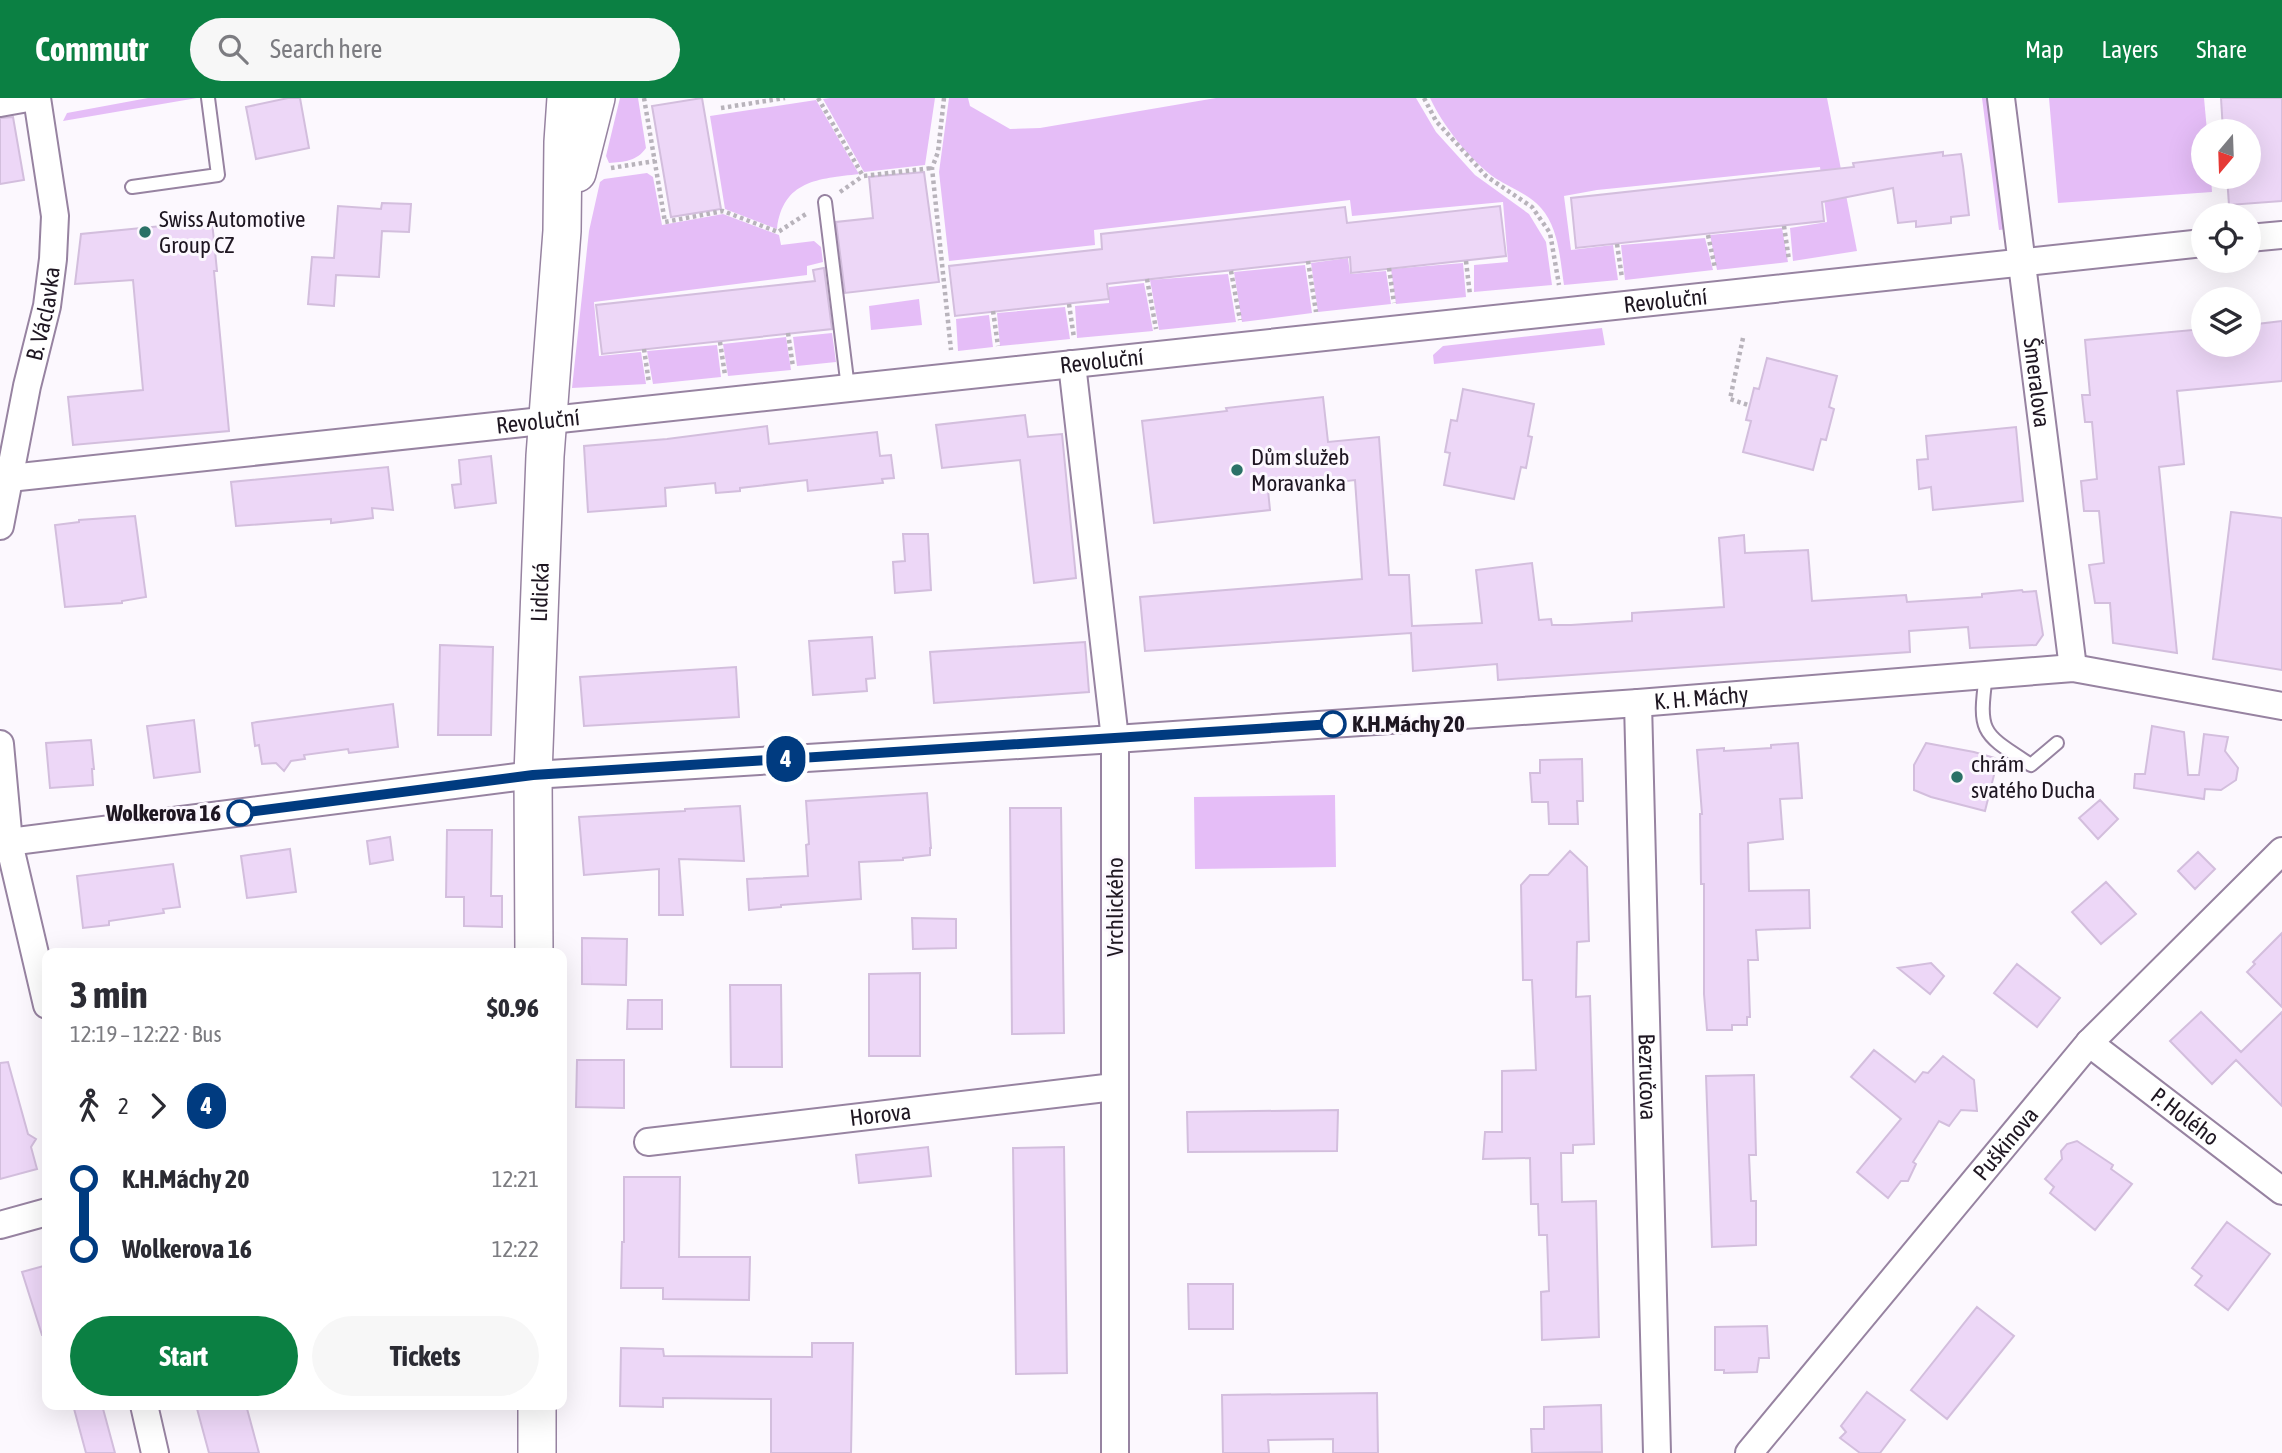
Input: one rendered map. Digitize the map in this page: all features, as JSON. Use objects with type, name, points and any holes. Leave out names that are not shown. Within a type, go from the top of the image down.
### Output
[{"type":"main road","name":"Lidická","points":[[534,948],[533,775],[547,421],[562,232],[566,98]]},
{"type":"main road","name":"Lidická","points":[[562,232],[596,98]]},
{"type":"main road","points":[[537,1410],[537,1453]]},
{"type":"street","points":[[0,103],[28,98]]},
{"type":"street","name":"B. Václavka","points":[[0,526],[5,478],[47,306],[53,259],[55,216],[37,98]]},
{"type":"street","name":"Šmeralova","points":[[2001,98],[2073,668]]},
{"type":"street","points":[[2261,237],[2282,235]]},
{"type":"street","name":"Revoluční","points":[[5,478],[848,388],[1074,353],[2022,263],[2191,244]]},
{"type":"street","name":"Vrchlického","points":[[1074,353],[1115,739],[1115,1453]]},
{"type":"street","name":"K. H. Máchy","points":[[4,843],[533,775],[1638,703],[2073,668],[2282,706]]},
{"type":"street","name":"Bezručova","points":[[1638,703],[1657,1453]]},
{"type":"street","points":[[0,744],[4,843],[42,985]]},
{"type":"street","name":"Puškinova","points":[[1749,1453],[2089,1043],[2282,850]]},
{"type":"street","name":"P. Holého","points":[[2089,1043],[2282,1191]]},
{"type":"street","name":"Horova","points":[[648,1142],[1114,1087]]},
{"type":"street","points":[[0,1225],[42,1213]]},
{"type":"street","points":[[145,1410],[155,1453]]},
{"type":"lane","points":[[132,187],[218,175],[208,98]]},
{"type":"lane","points":[[825,202],[848,388]]},
{"type":"lane","points":[[1986,675],[1981,713],[1988,735],[2031,765],[2057,743]]},
{"type":"path","points":[[644,98],[665,222],[723,211],[778,232]]},
{"type":"path","points":[[721,108],[785,98]]},
{"type":"path","points":[[818,98],[863,176],[932,168]]},
{"type":"path","points":[[944,98],[938,152],[932,168],[952,356]]},
{"type":"path","points":[[1424,98],[1436,121],[1461,151],[1486,176],[1532,207],[1550,233],[1559,289]]},
{"type":"path","points":[[607,169],[655,161]]},
{"type":"path","points":[[1784,226],[1790,265]]},
{"type":"path","points":[[1708,235],[1716,272]]},
{"type":"path","points":[[1617,244],[1623,283]]},
{"type":"path","points":[[1308,261],[1316,316]]},
{"type":"path","points":[[1466,261],[1471,299]]},
{"type":"path","points":[[1389,268],[1395,307]]},
{"type":"path","points":[[1231,271],[1240,324]]},
{"type":"path","points":[[1147,279],[1157,334]]},
{"type":"path","points":[[1069,304],[1074,353]]},
{"type":"path","points":[[993,312],[998,351]]},
{"type":"path","points":[[788,333],[794,371]]},
{"type":"path","points":[[1743,338],[1730,399],[1748,405]]},
{"type":"path","points":[[720,342],[726,380]]},
{"type":"path","points":[[644,349],[650,388]]},
{"type":"shaded area","points":[[148,98],[197,98],[63,121],[67,113]]},
{"type":"shaded area","points":[[620,98],[638,98],[646,148],[634,158],[609,163],[606,156]]},
{"type":"shaded area","points":[[935,98],[925,165],[864,172],[823,99]]},
{"type":"shaded area","points":[[949,98],[968,98],[970,106],[1010,129],[1040,128],[1216,98],[1416,98],[1436,132],[1475,175],[1529,214],[1546,242],[1552,285],[1474,292],[1474,265],[1508,262],[1503,202],[1352,216],[1350,200],[1094,230],[1095,245],[949,261],[939,172]]},
{"type":"shaded area","points":[[1430,98],[1827,98],[1857,251],[1793,261],[1790,228],[1827,222],[1820,167],[1597,190],[1564,196],[1571,250],[1613,245],[1618,280],[1564,285],[1558,245],[1547,216],[1531,199],[1495,178],[1476,162],[1450,131]]},
{"type":"shaded area","points":[[1982,98],[1989,98],[2008,229],[1999,230]]},
{"type":"shaded area","points":[[2049,98],[2204,98],[2206,119],[2191,119],[2191,189],[2212,189],[2212,192],[2058,203]]},
{"type":"shaded area","points":[[816,100],[859,174],[817,181],[795,191],[787,200],[777,229],[725,209],[710,116]]},
{"type":"shaded area","points":[[647,173],[653,177],[662,225],[723,214],[779,235],[781,245],[814,241],[821,247],[823,262],[807,266],[807,275],[594,302],[599,356],[641,352],[646,384],[572,388],[589,231],[600,182],[604,179]]},
{"type":"shaded area","points":[[1782,228],[1788,262],[1717,270],[1710,235]]},
{"type":"shaded area","points":[[1705,238],[1713,270],[1625,280],[1621,245]]},
{"type":"shaded area","points":[[1348,258],[1350,274],[1386,271],[1391,304],[1318,312],[1311,263]]},
{"type":"shaded area","points":[[1463,263],[1466,297],[1396,304],[1391,269]]},
{"type":"shaded area","points":[[1305,265],[1312,313],[1242,322],[1234,272]]},
{"type":"shaded area","points":[[1228,274],[1236,322],[1159,330],[1150,280]]},
{"type":"shaded area","points":[[1144,283],[1153,331],[1077,338],[1075,306],[1109,303],[1109,287]]},
{"type":"shaded area","points":[[919,299],[922,325],[871,330],[869,306]]},
{"type":"shaded area","points":[[1065,307],[1070,339],[1000,346],[997,313]]},
{"type":"shaded area","points":[[989,315],[993,347],[958,351],[956,319]]},
{"type":"shaded area","points":[[1602,328],[1605,345],[1434,364],[1433,355],[1443,346]]},
{"type":"shaded area","points":[[832,333],[836,362],[797,366],[793,337]]},
{"type":"shaded area","points":[[786,337],[791,370],[728,376],[723,344]]},
{"type":"shaded area","points":[[717,345],[721,377],[653,384],[647,351]]},
{"type":"shaded area","points":[[1335,795],[1336,867],[1195,869],[1194,797]]},
{"type":"building","points":[[300,98],[309,148],[256,159],[246,107]]},
{"type":"building","points":[[702,98],[721,209],[671,217],[652,106]]},
{"type":"building","points":[[2221,98],[2282,98],[2282,201],[2229,203],[2228,189],[2261,189],[2261,119],[2222,119]]},
{"type":"building","points":[[13,117],[24,180],[0,184],[0,118]]},
{"type":"building","points":[[1943,152],[1943,156],[1961,154],[1969,215],[1951,217],[1951,223],[1916,227],[1916,221],[1898,223],[1893,188],[1822,202],[1824,221],[1576,248],[1571,198],[1854,167],[1853,163]]},
{"type":"building","points":[[924,172],[939,282],[845,293],[836,222],[873,218],[869,177]]},
{"type":"building","points":[[382,203],[411,204],[409,232],[382,231],[379,277],[336,275],[334,306],[308,304],[312,257],[334,258],[338,206],[381,209]]},
{"type":"building","points":[[1500,206],[1506,256],[1351,273],[1350,257],[1107,284],[1109,299],[955,316],[949,266],[1102,249],[1101,234],[1345,207],[1347,223]]},
{"type":"building","points":[[212,221],[229,431],[73,445],[68,397],[143,390],[133,280],[75,284],[81,234]]},
{"type":"building","points":[[824,268],[832,329],[602,354],[596,305],[815,281],[813,270]]},
{"type":"building","points":[[2282,321],[2282,381],[2177,391],[2184,464],[2159,467],[2177,653],[2113,643],[2110,603],[2095,603],[2089,565],[2104,563],[2099,511],[2084,511],[2081,481],[2097,479],[2092,422],[2085,422],[2082,395],[2090,395],[2085,340],[2191,330],[2191,357],[2261,357],[2261,324]]},
{"type":"building","points":[[1767,358],[1837,376],[1829,407],[1834,409],[1826,440],[1821,439],[1813,470],[1743,452],[1751,421],[1746,420],[1754,388],[1759,389]]},
{"type":"building","points":[[1463,389],[1534,404],[1528,436],[1532,437],[1526,468],[1521,467],[1514,499],[1444,485],[1450,453],[1445,452],[1451,420],[1457,421]]},
{"type":"building","points":[[1323,397],[1328,442],[1379,437],[1389,575],[1409,575],[1412,626],[1482,623],[1476,570],[1532,563],[1539,620],[1551,619],[1552,625],[1632,621],[1632,613],[1724,607],[1719,538],[1744,535],[1745,553],[1808,550],[1812,601],[1906,595],[1907,602],[1982,597],[1982,594],[2022,590],[2036,591],[2043,635],[2036,645],[1970,648],[1968,627],[1909,631],[1910,652],[1498,680],[1497,664],[1413,671],[1411,633],[1145,651],[1140,597],[1362,579],[1355,480],[1268,490],[1270,510],[1154,523],[1142,421]]},
{"type":"building","points":[[1025,415],[1028,437],[1062,434],[1076,578],[1034,583],[1020,460],[942,468],[936,425]]},
{"type":"building","points":[[767,426],[769,444],[877,432],[880,456],[891,455],[894,478],[882,479],[883,483],[808,491],[807,480],[716,493],[715,483],[665,488],[666,506],[588,512],[584,446]]},
{"type":"building","points":[[2016,427],[2023,501],[1933,510],[1931,487],[1919,489],[1917,460],[1928,459],[1926,436]]},
{"type":"building","points":[[491,456],[496,503],[455,508],[452,485],[461,484],[459,460]]},
{"type":"building","points":[[388,467],[393,510],[372,508],[373,518],[331,523],[331,519],[236,526],[231,482]]},
{"type":"building","points":[[2231,512],[2282,518],[2282,670],[2213,659]]},
{"type":"building","points":[[135,516],[146,597],[122,603],[65,607],[55,525],[79,520]]},
{"type":"building","points":[[903,534],[928,534],[931,590],[895,593],[893,562],[905,561]]},
{"type":"building","points":[[872,637],[875,678],[866,679],[867,691],[813,695],[809,641]]},
{"type":"building","points":[[1085,642],[1089,692],[934,703],[930,652]]},
{"type":"building","points":[[440,645],[493,647],[491,735],[438,735]]},
{"type":"building","points":[[736,667],[739,717],[584,726],[580,677]]},
{"type":"building","points":[[393,704],[398,747],[349,753],[348,749],[304,755],[305,759],[291,761],[284,771],[276,763],[262,764],[259,745],[255,746],[252,723]]},
{"type":"building","points":[[194,720],[200,772],[154,778],[147,726]]},
{"type":"building","points":[[2152,726],[2184,732],[2188,775],[2199,775],[2204,734],[2228,737],[2225,751],[2238,768],[2236,780],[2221,790],[2205,789],[2204,799],[2134,788],[2135,774],[2145,774]]},
{"type":"building","points":[[91,740],[93,785],[50,788],[46,743]]},
{"type":"building","points":[[1798,743],[1802,798],[1780,799],[1783,839],[1748,843],[1749,891],[1809,890],[1810,928],[1756,930],[1758,960],[1748,960],[1750,1017],[1747,1017],[1747,1025],[1732,1025],[1732,1030],[1707,1030],[1704,994],[1704,884],[1701,884],[1702,814],[1697,750],[1771,748],[1771,745]]},
{"type":"building","name":"chrám svatého Ducha","points":[[1926,743],[1998,759],[1985,811],[1914,790],[1914,765]]},
{"type":"building","points":[[1582,759],[1583,801],[1577,801],[1578,824],[1549,824],[1548,802],[1532,802],[1530,773],[1540,773],[1540,760]]},
{"type":"building","points":[[927,793],[930,855],[903,860],[859,862],[861,899],[749,910],[747,879],[808,876],[806,801]]},
{"type":"building","points":[[2100,800],[2118,819],[2098,839],[2079,818]]},
{"type":"building","points":[[740,806],[744,861],[679,859],[683,915],[659,915],[659,869],[584,875],[579,817]]},
{"type":"building","points":[[1010,808],[1061,808],[1064,1033],[1012,1034]]},
{"type":"building","points":[[447,830],[492,830],[491,896],[502,896],[502,927],[464,926],[464,897],[446,897]]},
{"type":"building","points":[[390,837],[393,860],[370,864],[367,841]]},
{"type":"building","points":[[290,849],[296,892],[247,898],[241,856]]},
{"type":"building","points":[[1570,851],[1587,867],[1589,941],[1577,942],[1576,997],[1590,996],[1594,1144],[1573,1145],[1573,1153],[1561,1153],[1562,1202],[1596,1201],[1599,1337],[1542,1340],[1541,1292],[1549,1291],[1547,1235],[1539,1235],[1538,1204],[1531,1204],[1530,1158],[1483,1159],[1485,1132],[1502,1132],[1502,1071],[1536,1070],[1532,980],[1523,980],[1521,885],[1530,875],[1548,875]]},
{"type":"building","points":[[2198,852],[2215,869],[2195,889],[2178,871]]},
{"type":"building","points":[[173,864],[180,907],[163,909],[164,913],[109,921],[109,925],[83,928],[77,876]]},
{"type":"building","points":[[2106,882],[2136,914],[2101,944],[2072,912]]},
{"type":"building","points":[[912,918],[956,919],[956,948],[913,949]]},
{"type":"building","points":[[2282,933],[2282,1007],[2247,972],[2255,964],[2253,962]]},
{"type":"building","points":[[582,938],[627,939],[626,985],[582,984]]},
{"type":"building","points":[[1931,963],[1944,976],[1930,994],[1898,968]]},
{"type":"building","points":[[2017,964],[2060,998],[2037,1027],[1994,993]]},
{"type":"building","points":[[920,973],[920,1056],[869,1056],[869,974]]},
{"type":"building","points":[[730,985],[781,985],[782,1067],[731,1067]]},
{"type":"building","points":[[628,1000],[662,1000],[662,1029],[627,1029]]},
{"type":"building","points":[[2201,1012],[2241,1052],[2282,1012],[2282,1106],[2236,1060],[2212,1084],[2170,1041]]},
{"type":"building","points":[[1874,1050],[1915,1082],[1923,1072],[1928,1073],[1943,1056],[1974,1080],[1977,1111],[1961,1110],[1949,1126],[1939,1121],[1913,1162],[1916,1164],[1908,1181],[1901,1181],[1888,1198],[1857,1172],[1901,1119],[1851,1077]]},
{"type":"building","points":[[577,1060],[624,1060],[624,1108],[576,1107]]},
{"type":"building","points":[[8,1062],[28,1134],[36,1139],[31,1147],[37,1169],[0,1179],[0,1063]]},
{"type":"building","points":[[1754,1075],[1756,1155],[1749,1155],[1751,1201],[1756,1201],[1756,1245],[1712,1247],[1706,1076]]},
{"type":"building","points":[[1338,1110],[1337,1151],[1188,1152],[1187,1112]]},
{"type":"building","points":[[2077,1141],[2113,1165],[2111,1169],[2132,1184],[2095,1230],[2050,1193],[2054,1187],[2045,1179],[2062,1159],[2061,1151],[2067,1144]]},
{"type":"building","points":[[928,1147],[931,1176],[859,1183],[856,1155]]},
{"type":"building","points":[[1064,1147],[1067,1373],[1016,1374],[1013,1148]]},
{"type":"building","points":[[624,1177],[680,1177],[679,1257],[750,1257],[749,1300],[663,1299],[663,1288],[621,1288]]},
{"type":"building","points":[[2227,1222],[2270,1254],[2228,1310],[2195,1285],[2202,1276],[2192,1268]]},
{"type":"building","points":[[42,1266],[42,1335],[22,1272]]},
{"type":"building","points":[[1188,1284],[1233,1284],[1233,1329],[1189,1329]]},
{"type":"building","points":[[1977,1307],[2014,1336],[1947,1419],[1911,1390]]},
{"type":"building","points":[[1767,1326],[1769,1358],[1759,1358],[1757,1372],[1724,1373],[1724,1370],[1715,1370],[1715,1327]]},
{"type":"building","points":[[812,1343],[853,1343],[851,1453],[771,1453],[771,1399],[663,1398],[663,1407],[620,1406],[621,1348],[663,1349],[664,1356],[812,1357]]},
{"type":"building","points":[[1867,1392],[1905,1420],[1880,1453],[1860,1453],[1840,1438],[1846,1432],[1841,1426]]},
{"type":"building","points":[[1377,1393],[1378,1453],[1333,1453],[1333,1439],[1268,1440],[1269,1453],[1223,1453],[1222,1395]]},
{"type":"building","points":[[1601,1405],[1602,1452],[1532,1453],[1531,1429],[1544,1429],[1544,1407]]},
{"type":"building","points":[[74,1410],[103,1410],[115,1453],[86,1453]]},
{"type":"building","points":[[197,1410],[247,1410],[259,1453],[209,1453]]},
{"type":"bus line","name":"4","points":[[240,813],[533,775],[1333,724]]},
{"type":"place","name":"Swiss Automotive Group CZ","points":[[145,232]]},
{"type":"place","name":"Dům služeb Moravanka","points":[[1237,470]]},
{"type":"place","name":"K.H.Máchy 20","points":[[1333,724]]},
{"type":"place","name":"chrám svatého Ducha","points":[[1957,777]]},
{"type":"place","name":"Wolkerova 16","points":[[240,813]]}]
